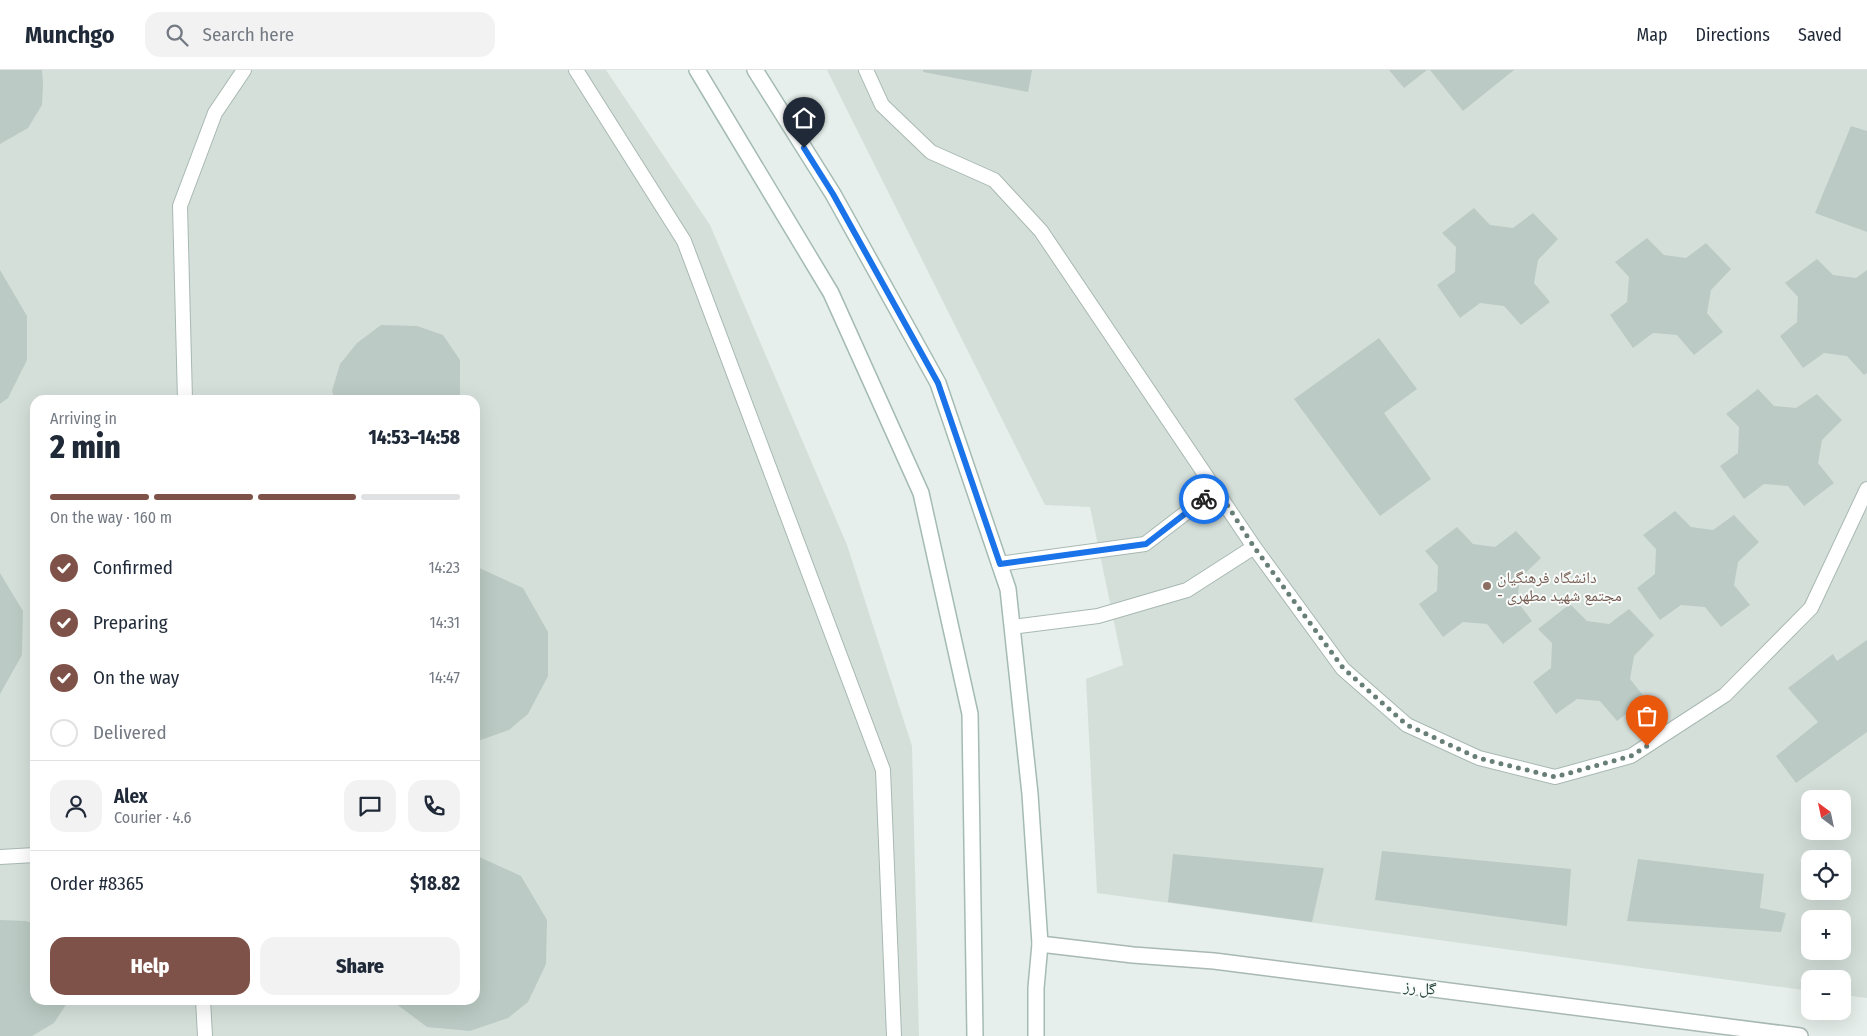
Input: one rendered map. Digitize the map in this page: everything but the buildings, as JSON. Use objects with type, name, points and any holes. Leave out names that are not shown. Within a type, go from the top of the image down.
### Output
[{"type":"main road","points":[[697,70],[831,292],[922,494],[970,714],[975,1036]]},
{"type":"main road","points":[[755,70],[833,194],[938,383],[1008,589],[1030,794],[1040,944],[1036,988],[1036,1036]]},
{"type":"main road","name":"گل رز","points":[[1040,944],[1133,955],[1214,961],[1800,1036]]},
{"type":"lane","points":[[185,395],[180,206],[215,113],[244,70]]},
{"type":"lane","points":[[576,70],[684,241],[883,770],[894,1036]]},
{"type":"lane","points":[[866,70],[882,105],[931,152],[994,180],[1041,231],[1217,489],[1254,547],[1343,668],[1407,725],[1478,758],[1555,777],[1631,756],[1725,695],[1811,608],[1867,488]]},
{"type":"lane","points":[[1000,564],[1146,544],[1217,489]]},
{"type":"lane","points":[[1012,628],[1098,616],[1187,590],[1254,547]]},
{"type":"lane","points":[[0,857],[30,855]]},
{"type":"lane","points":[[204,1005],[205,1036]]},
{"type":"shaded area","points":[[0,70],[606,70],[710,225],[847,545],[912,746],[919,1036],[0,1036]]},
{"type":"shaded area","name":"دانشگاه فرهنگیان - مجتمع شهید مطهری","points":[[827,70],[1867,70],[1867,998],[1851,996],[1851,970],[1801,970],[1801,990],[1097,893],[1086,679],[1123,665],[1090,507],[1045,505]]},
{"type":"way so far","points":[[1204,499],[1217,489],[1254,547],[1343,668],[1407,725],[1478,758],[1555,777],[1631,756],[1647,746]]},
{"type":"place","name":"دانشگاه فرهنگیان - مجتمع شهید مطهری","points":[[1487,586]]},
{"type":"route","points":[[804,148],[833,194],[938,383],[1000,564],[1146,544],[1204,499]]}]
